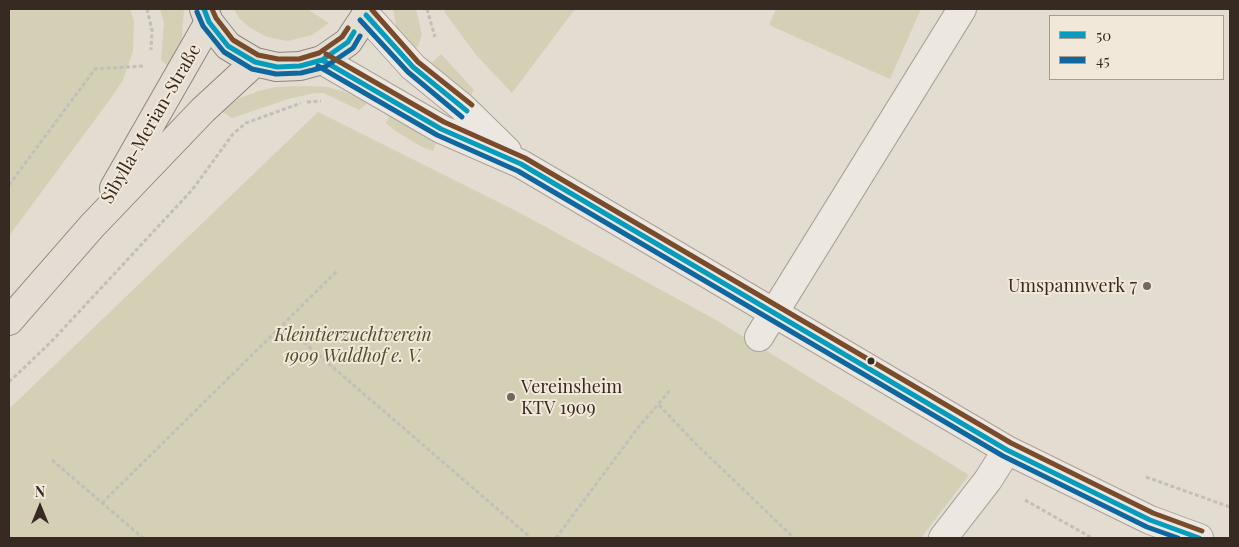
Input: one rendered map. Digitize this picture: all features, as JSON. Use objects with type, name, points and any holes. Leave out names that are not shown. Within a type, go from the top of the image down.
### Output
[{"type":"main road","points":[[207,15],[228,46],[255,62],[277,67],[300,66],[322,60],[348,42],[367,12]]},
{"type":"main road","name":"Sibylla-Merian-Straße","points":[[92,226],[207,15]]},
{"type":"main road","name":"Sibylla-Merian-Straße","points":[[9,321],[92,226],[203,110],[255,62]]},
{"type":"street","points":[[758,337],[962,9]]},
{"type":"street","points":[[367,12],[413,67],[462,107],[521,164]]},
{"type":"street","points":[[322,60],[441,129],[521,164],[1007,450],[1150,520],[1199,538]]},
{"type":"street","points":[[944,538],[988,480],[1007,450]]},
{"type":"path","points":[[427,9],[436,39]]},
{"type":"path","points":[[9,185],[94,69],[150,66]]},
{"type":"path","points":[[9,382],[51,342],[192,190],[233,134],[246,123],[299,103],[326,101]]},
{"type":"path","points":[[102,503],[337,271]]},
{"type":"path","points":[[284,324],[531,538]]},
{"type":"path","points":[[556,538],[637,429],[671,389]]},
{"type":"path","points":[[659,405],[694,442],[794,538]]},
{"type":"path","points":[[52,460],[143,538]]},
{"type":"green space","points":[[9,9],[130,9],[134,21],[133,51],[123,80],[9,236]]},
{"type":"green space","points":[[160,9],[184,9],[180,47],[169,67],[161,60],[164,23]]},
{"type":"green space","points":[[234,9],[307,9],[329,23],[312,35],[288,41],[267,37],[249,27],[239,18]]},
{"type":"green space","points":[[393,9],[416,9],[422,35],[418,47],[412,49],[397,31]]},
{"type":"green space","points":[[444,9],[575,9],[512,93],[477,56]]},
{"type":"green space","points":[[776,9],[921,9],[890,79],[769,25]]},
{"type":"green space","points":[[441,54],[474,90],[470,97],[429,65]]},
{"type":"green space","points":[[275,87],[327,87],[369,102],[359,110],[323,93],[315,93],[288,99],[232,118],[220,110],[240,98],[259,91]]},
{"type":"green space","name":"Kleintierzuchtverein 1909 Waldhof e. V.","points":[[318,112],[520,213],[716,320],[969,475],[921,538],[9,538],[9,409]]},
{"type":"green space","points":[[391,114],[436,143],[433,151],[420,146],[386,123]]},
{"type":"transit line","name":"50","points":[[204,9],[209,22],[228,46],[255,62],[277,67],[300,66],[322,60],[348,42],[354,32]]},
{"type":"transit line","points":[[212,9],[216,18],[233,40],[258,55],[278,59],[299,59],[319,53],[342,37],[348,28]]},
{"type":"transit line","points":[[372,10],[418,62],[472,105]]},
{"type":"transit line","name":"45","points":[[197,12],[203,26],[224,52],[252,69],[276,74],[301,73],[325,67],[353,48],[360,36]]},
{"type":"transit line","name":"50","points":[[366,15],[413,67],[467,111]]},
{"type":"transit line","name":"45","points":[[360,20],[408,72],[462,117]]},
{"type":"transit line","points":[[326,54],[444,122],[525,158],[1011,443],[1153,513],[1202,531]]},
{"type":"transit line","name":"50","points":[[322,60],[441,129],[521,164],[1007,450],[1150,520],[1199,538]]},
{"type":"transit line","name":"45","points":[[318,66],[437,135],[518,171],[1003,456],[1147,527],[1178,538]]},
{"type":"place","name":"Umspannwerk 7","points":[[1147,286]]},
{"type":"place","name":"Vereinsheim KTV 1909","points":[[511,397]]}]
